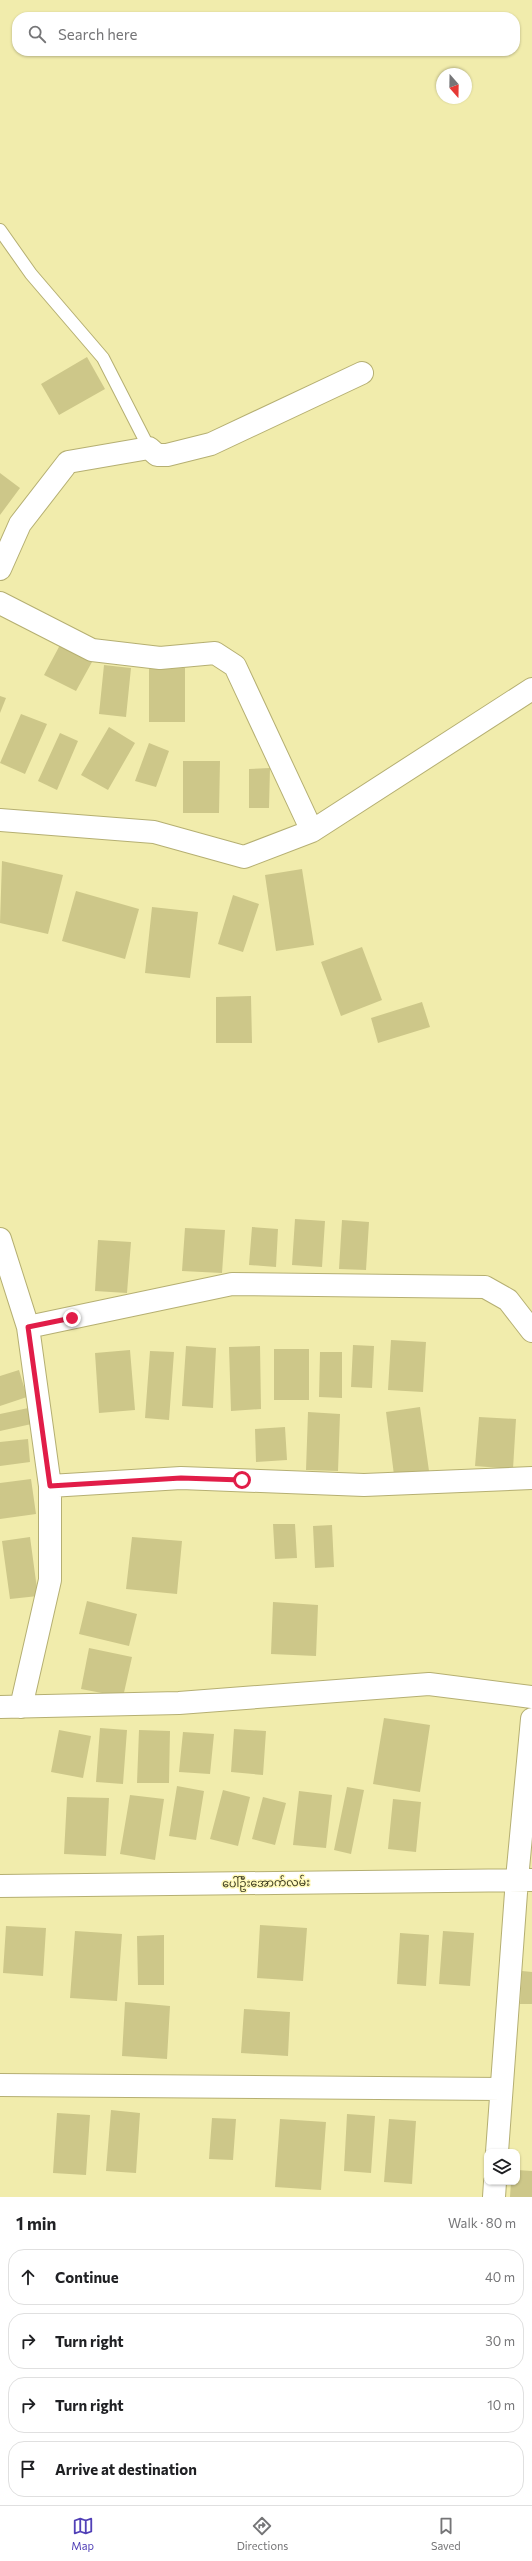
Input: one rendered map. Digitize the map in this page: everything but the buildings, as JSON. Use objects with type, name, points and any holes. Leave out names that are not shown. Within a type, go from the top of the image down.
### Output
[{"type":"street","points":[[0,569],[20,524],[68,462],[149,448],[157,455],[167,455],[211,444],[362,373]]},
{"type":"street","points":[[0,603],[92,650],[160,658],[215,653],[235,666],[312,831]]},
{"type":"street","points":[[0,820],[154,832],[244,856],[312,831],[532,689]]},
{"type":"street","points":[[0,1239],[28,1327],[50,1486],[50,1580],[11,1707],[179,1703],[429,1684],[532,1698]]},
{"type":"street","points":[[28,1327],[232,1284],[485,1287],[508,1300],[532,1331]]},
{"type":"street","points":[[50,1486],[181,1478],[364,1485],[532,1478]]},
{"type":"street","points":[[497,2149],[501,2089],[524,1879],[532,1719]]},
{"type":"street","name":"ပေါ်ဦးအောက်လမ်း","points":[[0,1886],[524,1879]]},
{"type":"street","points":[[0,2085],[501,2089]]},
{"type":"street","points":[[494,2197],[495,2185]]},
{"type":"lane","points":[[0,230],[32,274],[102,358],[149,448]]},
{"type":"route","points":[[72,1318],[28,1327],[50,1486],[181,1478],[242,1480]]}]
